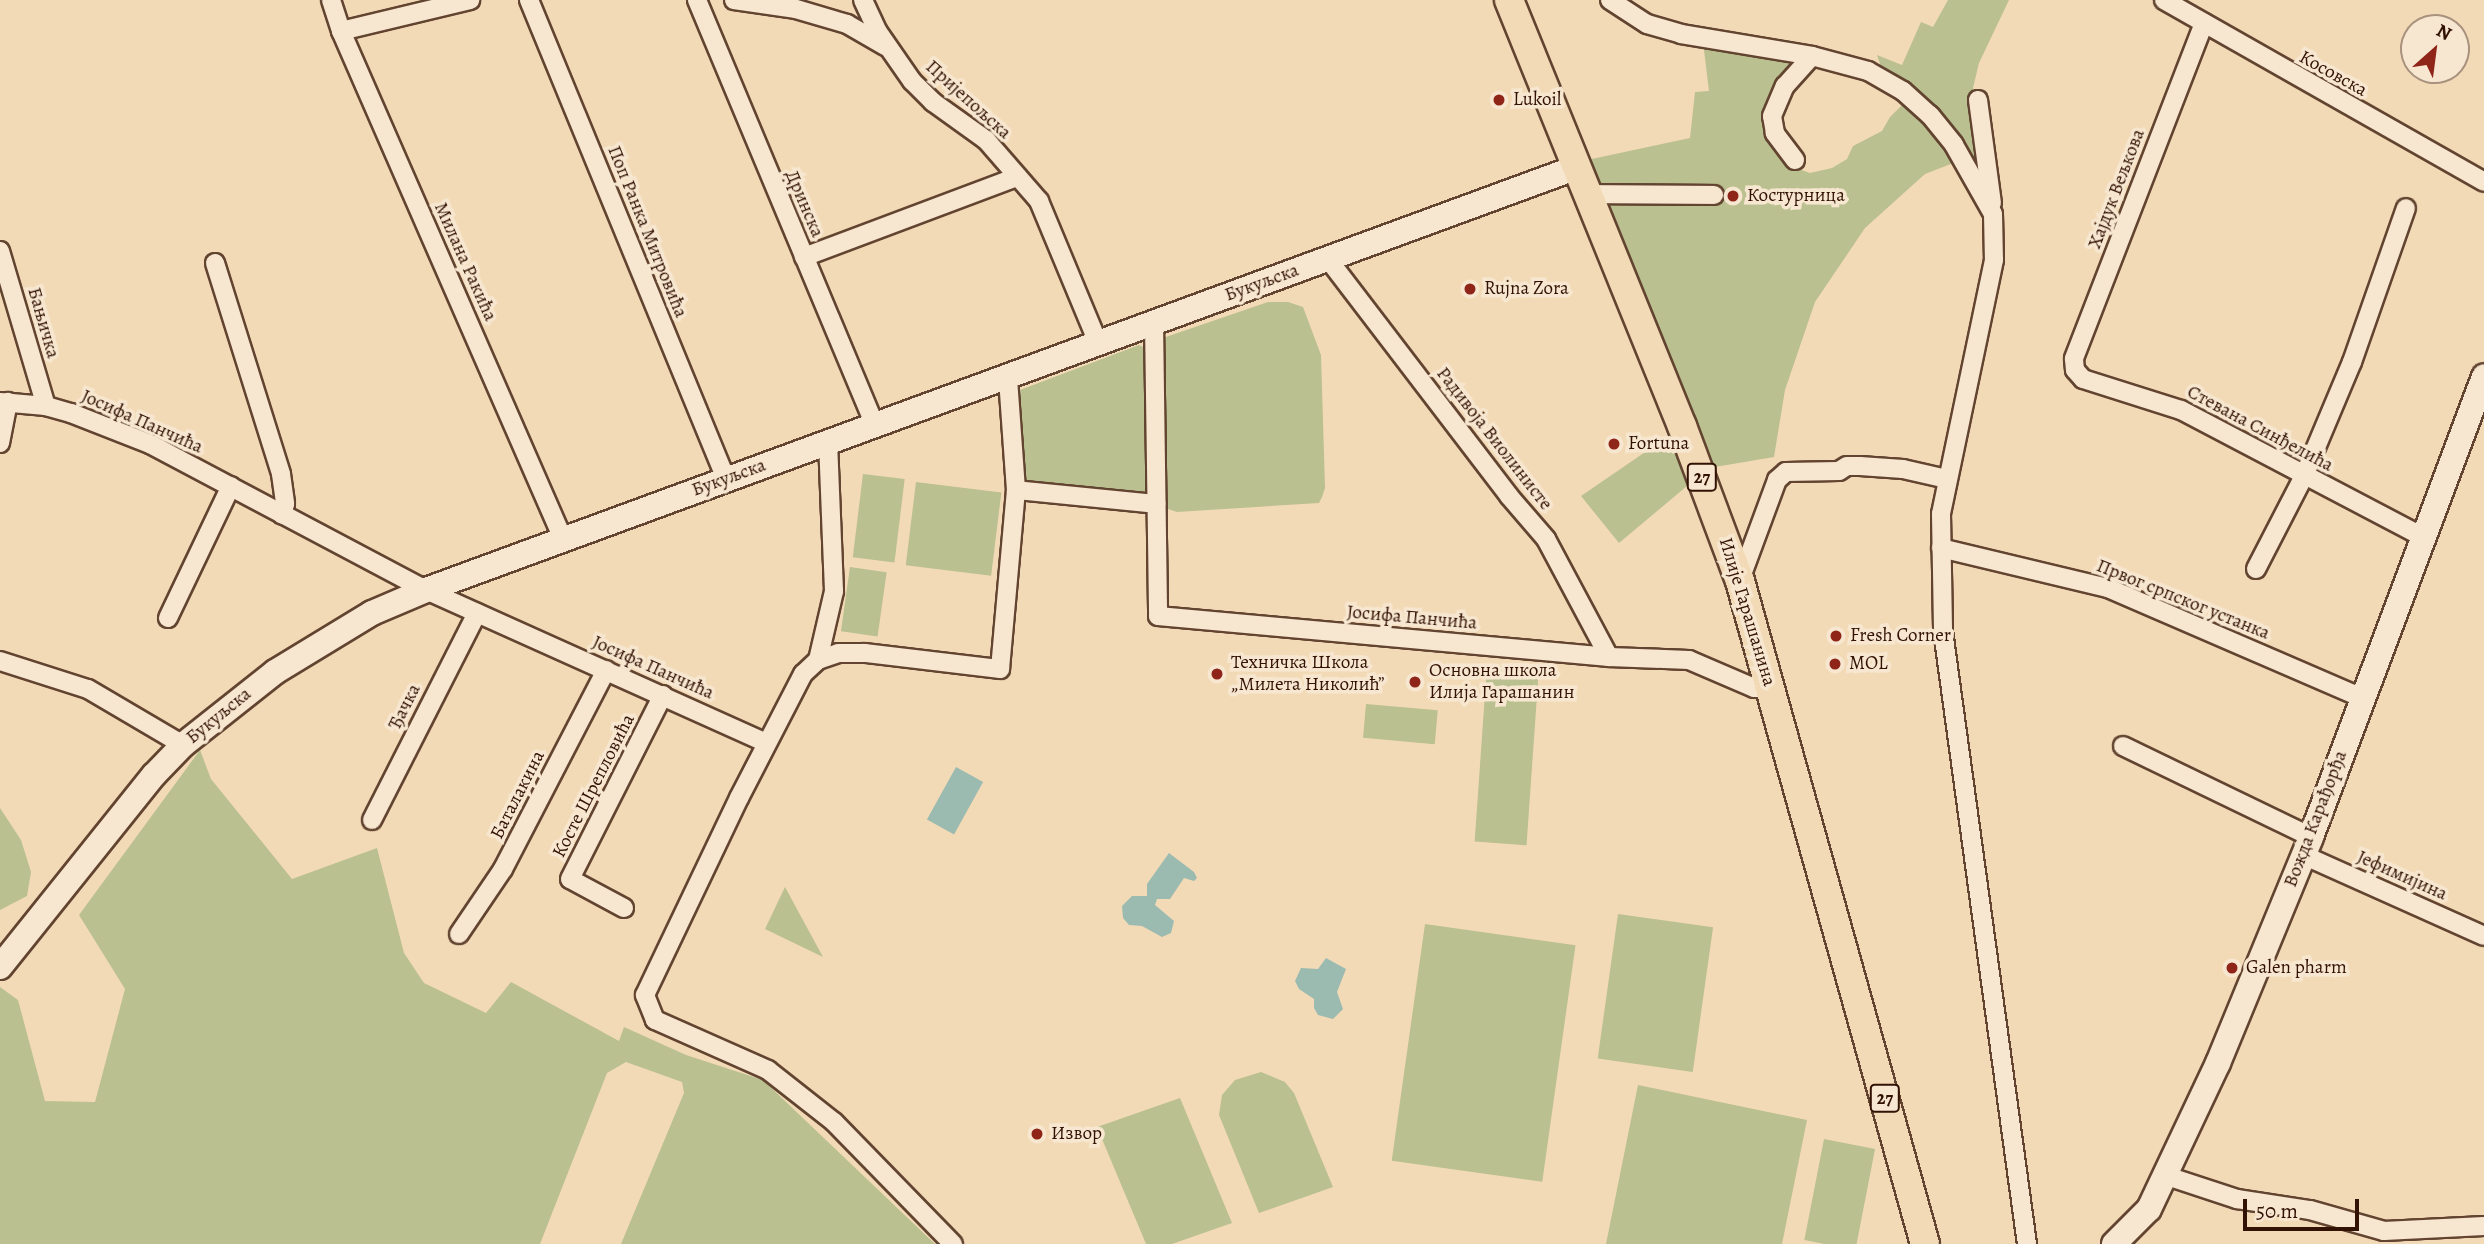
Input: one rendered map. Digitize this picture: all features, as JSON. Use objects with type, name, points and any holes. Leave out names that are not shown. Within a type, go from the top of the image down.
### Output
[{"type":"main road","name":"Илије Гарашанина","points":[[1509,0],[1682,425],[1740,581],[1925,1244]]},
{"type":"main road","name":"Букуљска","points":[[0,967],[152,778],[183,745],[244,695],[307,650],[372,613],[426,590],[828,442],[1008,379],[1154,322],[1328,259],[1581,181]]},
{"type":"main road","name":"Вожда Карађорђа","points":[[2114,1244],[2142,1218],[2167,1176],[2307,846],[2484,376]]},
{"type":"street","name":"Милана Ракића","points":[[331,0],[341,31],[563,540]]},
{"type":"street","points":[[341,31],[470,0]]},
{"type":"street","name":"Поп Ранка Митровића","points":[[529,0],[726,479]]},
{"type":"street","name":"Дринска","points":[[697,0],[875,425]]},
{"type":"street","points":[[734,0],[796,9],[847,24],[891,50]]},
{"type":"street","name":"Пријепољска","points":[[863,0],[878,32],[912,81],[933,102],[986,141],[1039,201],[1098,343]]},
{"type":"street","points":[[1610,0],[1647,24],[1812,56],[1868,71],[1903,91],[1921,107],[1954,145],[1993,214]]},
{"type":"street","name":"Косовска","points":[[2164,0],[2484,182]]},
{"type":"street","name":"Хајдук Вељкова","points":[[2075,370],[2074,359],[2204,23]]},
{"type":"street","points":[[1794,160],[1774,133],[1772,116],[1785,86],[1812,56]]},
{"type":"street","points":[[1978,100],[1978,116],[1985,137],[1993,214],[1994,260],[1941,514],[1943,631],[2028,1244]]},
{"type":"street","points":[[804,257],[1017,177]]},
{"type":"street","points":[[1581,181],[1714,195]]},
{"type":"street","points":[[2256,569],[2304,476],[2352,362],[2406,208]]},
{"type":"street","name":"Бањичка","points":[[0,251],[46,406]]},
{"type":"street","name":"Радивоја Виолинисте","points":[[1328,259],[1509,496],[1546,539],[1609,657]]},
{"type":"street","points":[[215,263],[281,474],[285,504],[282,515]]},
{"type":"street","points":[[1016,490],[1156,504],[1154,322]]},
{"type":"street","name":"Стевана Синђелића","points":[[2075,370],[2083,379],[2182,410],[2423,537]]},
{"type":"street","points":[[953,1244],[834,1122],[768,1070],[655,1020],[645,995],[796,684],[818,660],[838,653],[865,653],[1000,669],[1016,490],[1008,379]]},
{"type":"street","points":[[0,443],[4,402]]},
{"type":"street","name":"Јосифа Панчића","points":[[4,402],[46,406],[107,425],[231,486],[426,590],[766,743]]},
{"type":"street","points":[[818,660],[834,591],[828,442]]},
{"type":"street","points":[[1740,581],[1777,480],[1786,472],[1839,471],[1847,466],[1860,466],[1903,469],[1947,479]]},
{"type":"street","points":[[169,618],[231,486]]},
{"type":"street","name":"Јосифа Панчића","points":[[1156,504],[1158,616],[1609,657],[1689,660],[1754,688],[1770,688]]},
{"type":"street","name":"Првог српског устанка","points":[[1941,548],[2108,588],[2362,698]]},
{"type":"street","name":"Ђачка","points":[[372,820],[477,613]]},
{"type":"street","points":[[0,661],[88,689],[183,745]]},
{"type":"street","name":"Баталакина","points":[[459,934],[503,869],[606,670]]},
{"type":"street","name":"Косте Шрепловића","points":[[624,908],[570,879],[663,695]]},
{"type":"street","name":"Јефимијина","points":[[2123,747],[2307,846],[2484,936]]},
{"type":"street","points":[[2167,1176],[2237,1199],[2309,1210],[2384,1231],[2484,1226]]},
{"type":"green space","points":[[1948,0],[2009,0],[1979,63],[1973,88],[1980,161],[1977,167],[1956,162],[1925,174],[1865,228],[1815,302],[1785,390],[1774,457],[1709,468],[1587,160],[1690,138],[1695,92],[1709,91],[1703,42],[1801,60],[1771,105],[1796,168],[1810,173],[1832,168],[1847,159],[1853,146],[1882,131],[1890,117],[1902,105],[1920,101],[1883,73],[1877,55],[1902,65],[1921,22],[1933,27]]},
{"type":"green space","points":[[1268,302],[1288,302],[1303,307],[1321,355],[1325,488],[1319,503],[1177,512],[1165,508],[1163,338]]},
{"type":"green space","points":[[1139,345],[1143,347],[1146,355],[1148,495],[1028,482],[1023,479],[1015,392]]},
{"type":"green space","points":[[1673,433],[1693,481],[1619,543],[1581,496]]},
{"type":"green space","points":[[863,474],[905,479],[894,562],[853,557]]},
{"type":"green space","points":[[916,482],[1001,492],[991,576],[906,565]]},
{"type":"green space","points":[[850,567],[887,572],[878,637],[841,631]]},
{"type":"green space","points":[[1487,665],[1539,669],[1527,845],[1475,842]]},
{"type":"green space","points":[[1366,704],[1438,710],[1435,744],[1363,738]]},
{"type":"green space","points":[[200,750],[211,779],[292,879],[377,848],[404,953],[424,983],[486,1013],[511,982],[619,1041],[624,1027],[686,1055],[763,1080],[935,1244],[621,1244],[684,1093],[682,1082],[626,1062],[607,1073],[540,1244],[0,1244],[0,987],[18,1000],[45,1101],[95,1102],[125,989],[79,915]]},
{"type":"green space","points":[[0,808],[21,840],[31,872],[27,896],[0,910]]},
{"type":"green space","points":[[785,887],[823,957],[765,929]]},
{"type":"green space","points":[[1618,914],[1713,927],[1693,1072],[1598,1059]]},
{"type":"green space","points":[[1425,924],[1576,945],[1542,1182],[1392,1161]]},
{"type":"green space","points":[[1261,1072],[1285,1082],[1294,1093],[1333,1187],[1259,1213],[1219,1115],[1222,1095],[1235,1080]]},
{"type":"green space","points":[[1638,1085],[1807,1120],[1782,1244],[1606,1244]]},
{"type":"green space","points":[[1180,1098],[1232,1223],[1172,1244],[1146,1244],[1097,1127]]},
{"type":"green space","points":[[1824,1139],[1875,1149],[1857,1244],[1824,1244],[1804,1240]]},
{"type":"water","points":[[956,767],[983,782],[954,835],[927,819]]},
{"type":"water","points":[[1169,853],[1194,872],[1197,878],[1194,881],[1184,878],[1170,899],[1157,899],[1155,905],[1174,921],[1171,933],[1162,937],[1142,926],[1129,925],[1123,918],[1122,906],[1132,896],[1147,896],[1147,884]]},
{"type":"water","points":[[1326,958],[1346,969],[1337,992],[1343,1009],[1333,1019],[1318,1015],[1314,1008],[1314,999],[1299,989],[1295,981],[1301,968],[1318,969]]},
{"type":"place","name":"Lukoil","points":[[1499,100]]},
{"type":"place","name":"Костурница","points":[[1733,196]]},
{"type":"place","name":"Rujna Zora","points":[[1470,289]]},
{"type":"place","name":"Fortuna","points":[[1614,444]]},
{"type":"place","name":"Fresh Corner","points":[[1836,636]]},
{"type":"place","name":"MOL","points":[[1835,664]]},
{"type":"place","name":"Техничка Школа „Милета Николић”","points":[[1217,674]]},
{"type":"place","name":"Основна школа Илија Гарашанин","points":[[1415,682]]},
{"type":"place","name":"Galen pharm","points":[[2232,968]]},
{"type":"place","name":"Извор","points":[[1037,1134]]}]
